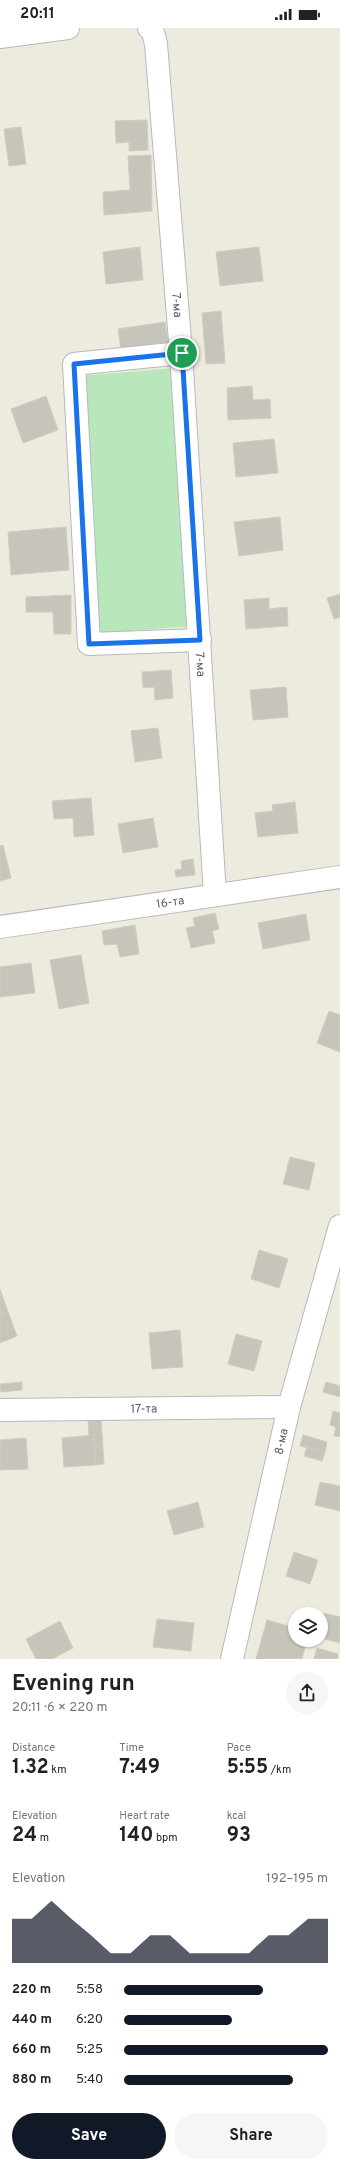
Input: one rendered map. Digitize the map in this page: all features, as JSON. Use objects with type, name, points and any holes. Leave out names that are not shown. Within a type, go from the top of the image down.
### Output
[{"type":"street","points":[[0,37],[68,28]]},
{"type":"street","name":"7-ма","points":[[149,28],[153,32],[156,44],[182,353],[215,896]]},
{"type":"street","points":[[182,353],[74,364],[89,644],[200,640]]},
{"type":"street","name":"16-та","points":[[0,927],[340,877]]},
{"type":"street","name":"8-ма","points":[[232,1659],[289,1407],[340,1226]]},
{"type":"street","name":"17-та","points":[[0,1410],[289,1407]]},
{"type":"green space","points":[[175,368],[194,626],[100,633],[81,376]]},
{"type":"building","points":[[147,120],[148,150],[129,151],[129,142],[116,143],[115,121]]},
{"type":"building","points":[[21,127],[26,164],[9,166],[4,129]]},
{"type":"building","points":[[151,155],[152,211],[104,215],[103,192],[130,190],[128,156]]},
{"type":"building","points":[[140,247],[143,280],[106,284],[103,252]]},
{"type":"building","points":[[259,247],[263,281],[220,286],[216,252]]},
{"type":"building","points":[[221,311],[225,363],[206,364],[202,313]]},
{"type":"building","points":[[165,322],[168,342],[121,349],[118,329]]},
{"type":"building","points":[[252,386],[253,400],[270,399],[271,418],[228,420],[227,388]]},
{"type":"building","points":[[46,396],[58,430],[23,443],[11,409]]},
{"type":"building","points":[[274,439],[278,473],[236,477],[233,443]]},
{"type":"building","points":[[280,517],[283,550],[239,556],[234,522]]},
{"type":"building","points":[[66,527],[69,570],[11,575],[8,532]]},
{"type":"building","points":[[340,594],[340,617],[334,619],[327,598]]},
{"type":"building","points":[[71,595],[71,634],[54,634],[53,612],[26,612],[26,597]]},
{"type":"building","points":[[269,598],[269,609],[287,607],[288,626],[246,629],[244,600]]},
{"type":"building","points":[[171,670],[173,698],[155,700],[154,687],[143,688],[142,672]]},
{"type":"building","points":[[286,687],[288,717],[253,720],[250,690]]},
{"type":"building","points":[[158,728],[162,758],[135,762],[131,731]]},
{"type":"building","points":[[91,798],[94,835],[74,837],[73,818],[54,819],[52,801]]},
{"type":"building","points":[[295,802],[298,833],[258,837],[255,813],[273,811],[272,805]]},
{"type":"building","points":[[153,818],[158,847],[123,853],[118,824]]},
{"type":"building","points":[[3,845],[11,878],[0,881],[0,846]]},
{"type":"building","points":[[193,859],[195,875],[176,877],[175,870],[182,869],[181,861]]},
{"type":"building","points":[[215,913],[219,929],[212,931],[215,943],[191,948],[186,928],[195,926],[193,918]]},
{"type":"building","points":[[306,914],[310,940],[263,949],[258,923]]},
{"type":"building","points":[[135,925],[139,954],[120,957],[117,944],[104,945],[102,931]]},
{"type":"building","points":[[81,955],[89,1003],[59,1009],[50,960]]},
{"type":"building","points":[[31,963],[35,993],[0,997],[0,967]]},
{"type":"building","points":[[329,1011],[340,1015],[340,1052],[317,1043]]},
{"type":"building","points":[[290,1157],[315,1163],[309,1190],[283,1184]]},
{"type":"building","points":[[259,1250],[288,1259],[279,1288],[251,1279]]},
{"type":"building","points":[[0,1289],[8,1312],[0,1315]]},
{"type":"building","points":[[8,1312],[17,1336],[0,1343],[0,1315]]},
{"type":"building","points":[[180,1330],[183,1367],[152,1369],[149,1333]]},
{"type":"building","points":[[236,1334],[262,1341],[254,1371],[228,1364]]},
{"type":"building","points":[[22,1382],[22,1390],[1,1392],[0,1384]]},
{"type":"building","points":[[326,1382],[340,1386],[340,1397],[323,1392]]},
{"type":"building","points":[[333,1411],[340,1413],[340,1437],[334,1436],[336,1427],[330,1425]]},
{"type":"building","points":[[101,1419],[104,1464],[95,1465],[94,1435],[89,1436],[88,1420]]},
{"type":"building","points":[[94,1435],[95,1465],[64,1467],[62,1438]]},
{"type":"building","points":[[303,1435],[327,1442],[325,1452],[300,1446]]},
{"type":"building","points":[[26,1438],[28,1469],[0,1470],[0,1440]]},
{"type":"building","points":[[307,1447],[325,1452],[322,1461],[304,1456]]},
{"type":"building","points":[[320,1482],[340,1486],[340,1511],[315,1505]]},
{"type":"building","points":[[198,1502],[204,1527],[174,1535],[167,1511]]},
{"type":"building","points":[[294,1552],[318,1560],[310,1584],[286,1576]]},
{"type":"building","points":[[328,1614],[340,1617],[340,1643],[328,1640]]},
{"type":"building","points":[[157,1619],[194,1623],[191,1651],[153,1647]]},
{"type":"building","points":[[267,1620],[288,1626],[288,1647],[305,1647],[302,1659],[256,1659]]},
{"type":"building","points":[[60,1621],[73,1648],[52,1659],[36,1659],[26,1639]]},
{"type":"building","points":[[317,1648],[338,1654],[337,1659],[314,1659]]},
{"type":"route","points":[[182,353],[200,640],[89,644],[74,364],[182,353]]}]
